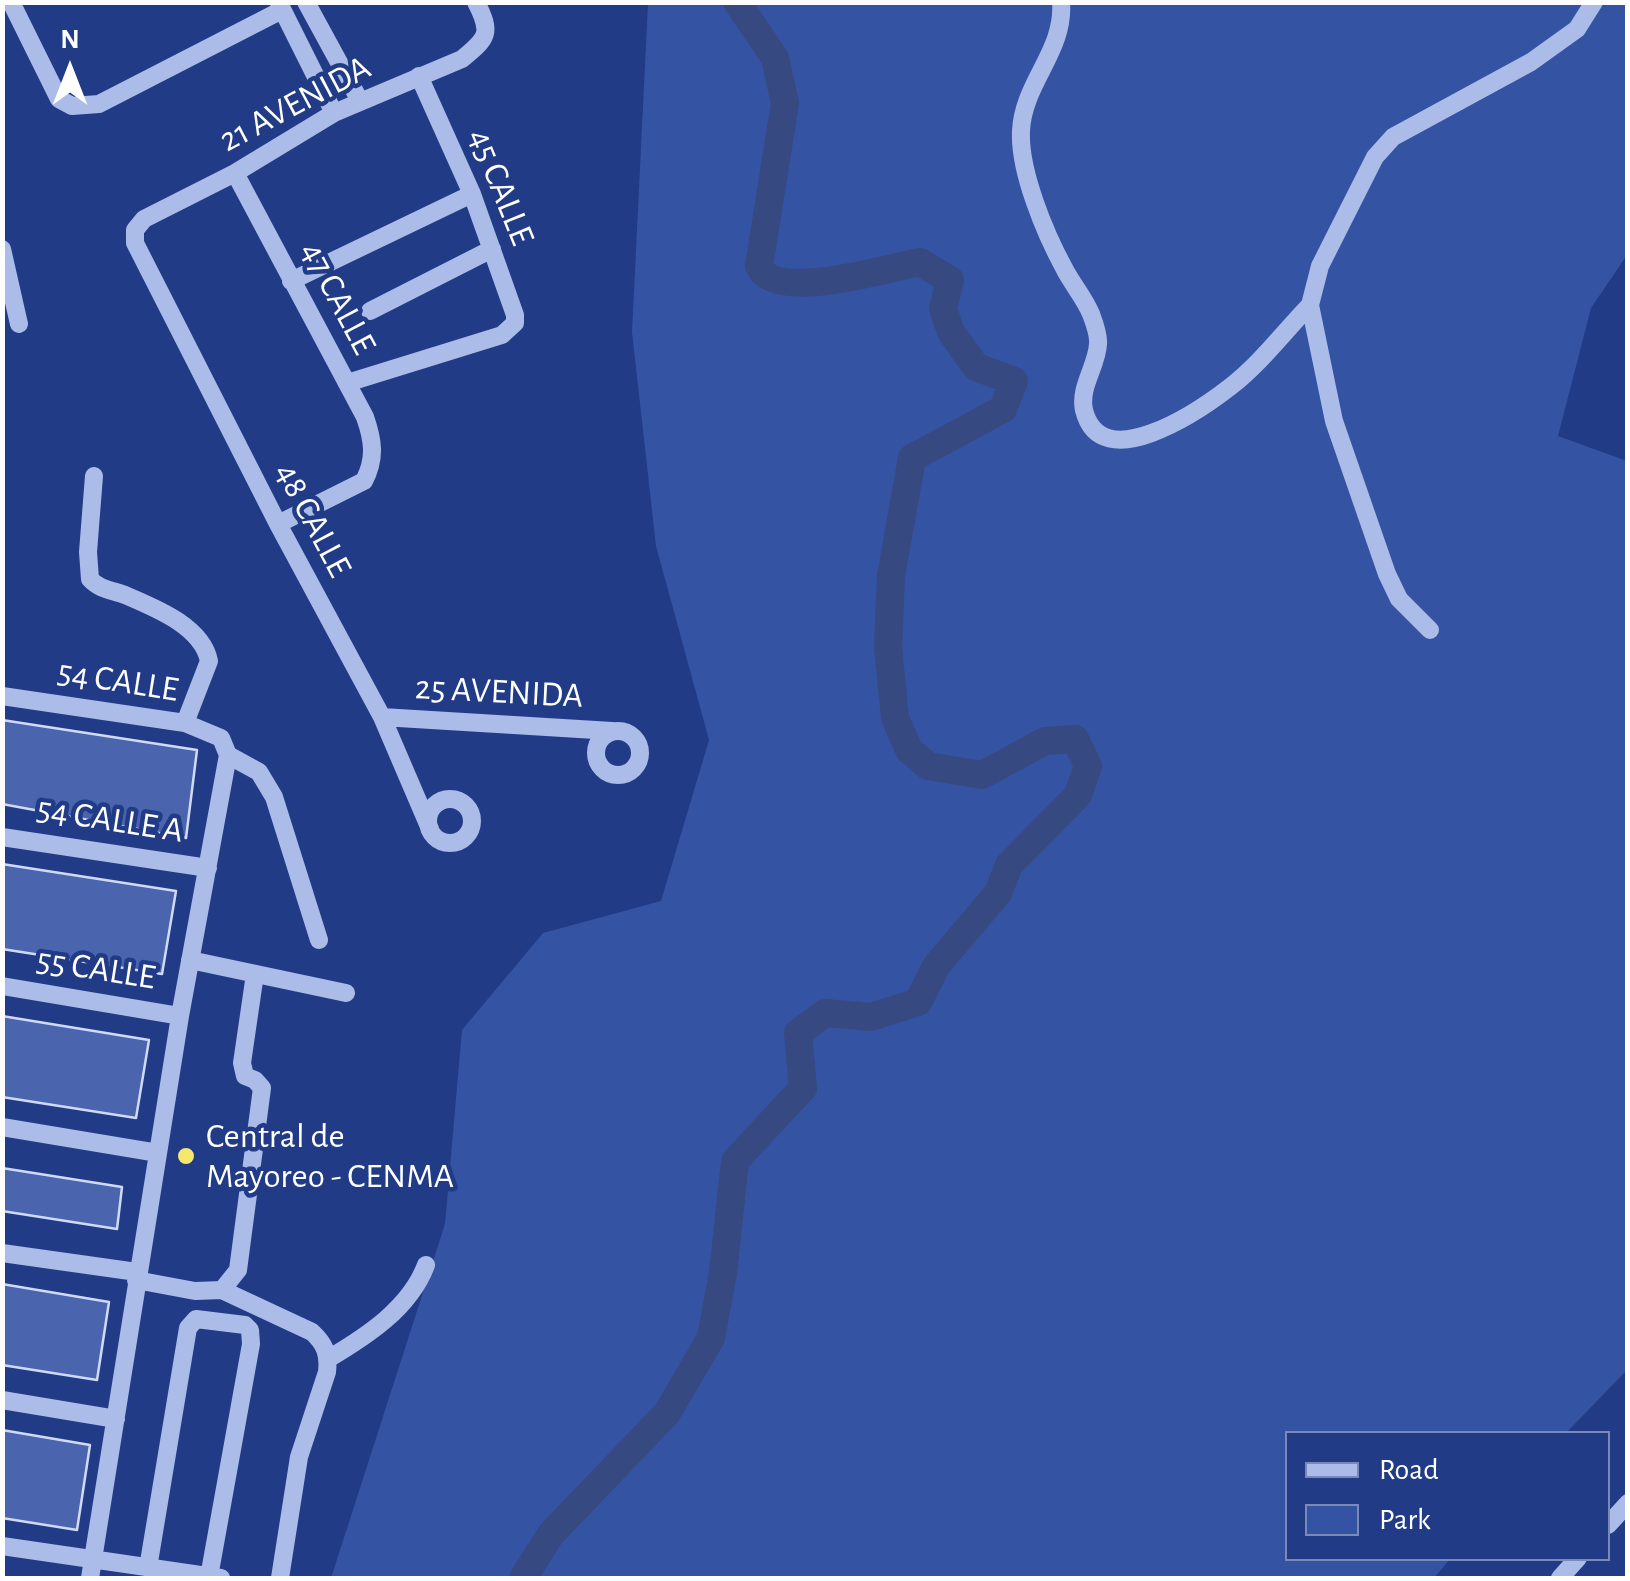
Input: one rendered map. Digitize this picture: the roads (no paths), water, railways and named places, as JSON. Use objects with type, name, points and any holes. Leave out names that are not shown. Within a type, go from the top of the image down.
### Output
[{"type":"street","points":[[11,2],[60,99],[72,106],[99,104],[280,6],[334,112]]},
{"type":"street","points":[[306,2],[360,101]]},
{"type":"street","name":"21 AVENIDA","points":[[135,243],[135,230],[144,219],[235,173],[334,112],[462,59],[486,35],[487,24],[476,2]]},
{"type":"street","points":[[1061,2],[1059,38],[1023,112],[1022,149],[1050,240],[1093,320],[1098,343],[1085,387],[1084,408],[1094,430],[1109,440],[1133,441],[1169,425],[1229,388],[1310,305],[1328,250],[1375,158],[1393,137],[1531,62],[1577,29],[1594,2]]},
{"type":"street","name":"45 CALLE","points":[[347,383],[502,335],[515,323],[472,194],[419,76]]},
{"type":"street","name":"47 CALLE","points":[[235,173],[373,438],[373,457],[364,481],[278,524]]},
{"type":"street","points":[[291,281],[472,194]]},
{"type":"street","name":"48 CALLE","points":[[135,243],[278,524],[382,717],[430,829]]},
{"type":"street","points":[[2,250],[20,324]]},
{"type":"street","points":[[370,311],[492,250]]},
{"type":"street","points":[[1310,305],[1334,421],[1386,574],[1399,599],[1430,630]]},
{"type":"street","points":[[94,476],[88,552],[90,579],[102,588],[151,607],[197,635],[207,652],[209,661],[185,723]]},
{"type":"street","name":"54 CALLE","points":[[2,696],[185,723],[259,772],[274,796],[319,940]]},
{"type":"street","name":"25 AVENIDA","points":[[382,717],[612,731]]},
{"type":"street","points":[[92,1569],[136,1276],[208,868],[225,746]]},
{"type":"street","name":"54 CALLE A","points":[[2,837],[208,868]]},
{"type":"street","points":[[190,960],[346,994]]},
{"type":"street","points":[[222,1290],[238,1270],[262,1088],[246,1076],[242,1064],[255,974]]},
{"type":"street","name":"55 CALLE","points":[[2,986],[180,1016]]},
{"type":"street","points":[[2,1127],[158,1153]]},
{"type":"street","points":[[2,1252],[136,1276],[196,1292],[222,1290],[312,1332],[323,1342],[327,1372],[299,1457],[280,1578]]},
{"type":"street","points":[[328,1359],[381,1324],[418,1284],[426,1265]]},
{"type":"street","points":[[2,1546],[92,1569],[148,1568],[215,1578],[251,1344],[250,1330],[245,1325],[196,1319],[188,1328],[148,1568]]},
{"type":"street","points":[[2,1400],[116,1418]]},
{"type":"street","points":[[1610,1523],[1628,1503]]},
{"type":"waterway","points":[[523,1578],[551,1534],[667,1413],[711,1338],[723,1273],[735,1161],[803,1088],[798,1033],[825,1013],[871,1017],[918,1002],[937,965],[998,893],[1009,865],[1078,795],[1088,766],[1075,739],[1045,741],[982,775],[928,766],[909,750],[895,718],[888,647],[891,576],[912,458],[1003,409],[1014,381],[976,367],[951,332],[943,309],[950,280],[920,262],[809,283],[769,277],[759,266],[785,103],[775,58],[737,2]]},
{"type":"place","name":"Central de Mayoreo - CENMA","points":[[186,1156]]}]
